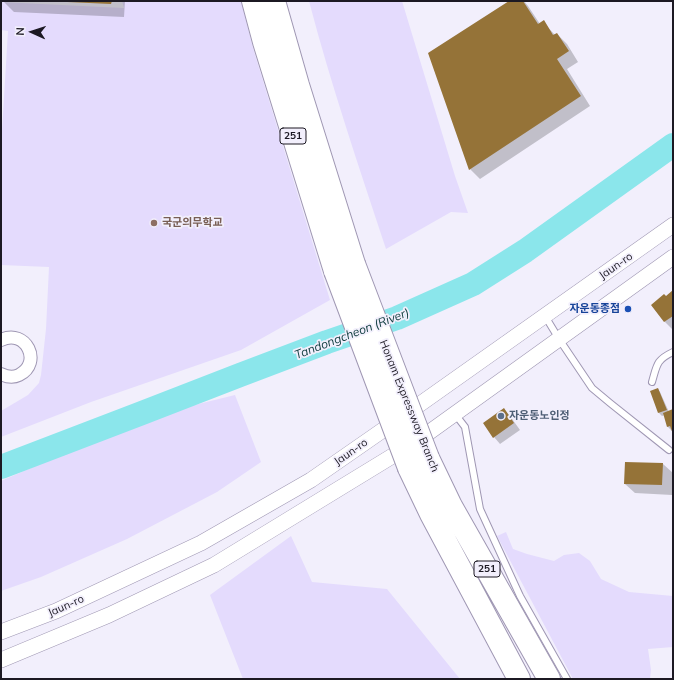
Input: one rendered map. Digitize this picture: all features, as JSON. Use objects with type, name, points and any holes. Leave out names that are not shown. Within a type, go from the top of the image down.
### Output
[{"type":"highway","name":"Honam Expressway Branch","points":[[253,1],[264,42],[344,268],[418,463],[431,514],[519,679]]},
{"type":"highway","name":"Honam Expressway Branch","points":[[274,1],[300,92],[344,268]]},
{"type":"highway","name":"Honam Expressway Branch","points":[[418,463],[451,506],[549,679]]},
{"type":"street","name":"Jaun-ro","points":[[1,632],[56,611],[201,543],[311,480],[673,225]]},
{"type":"street","points":[[1,660],[108,615],[214,565],[417,441],[673,257]]},
{"type":"street","points":[[1,340],[12,337],[19,339],[29,348],[30,355],[30,362],[23,373],[1,385]]},
{"type":"street","points":[[1,374],[11,377],[17,376]]},
{"type":"lane","points":[[545,316],[592,388],[669,450]]},
{"type":"lane","points":[[652,382],[658,364],[664,356],[673,352]]},
{"type":"lane","points":[[455,414],[465,427],[480,509],[520,596],[567,679]]},
{"type":"shaded area","name":"국군의무학교","points":[[122,1],[241,1],[253,48],[330,300],[241,350],[91,402],[1,437],[1,411],[28,395],[39,383],[46,329],[49,267],[1,265],[1,147],[8,31],[1,30],[1,2],[124,8]]},
{"type":"shaded area","points":[[309,1],[402,1],[455,176],[468,213],[451,212],[386,249],[336,95]]},
{"type":"shaded area","points":[[235,395],[261,462],[217,492],[127,539],[41,577],[1,591],[1,481],[74,449],[174,410]]},
{"type":"shaded area","points":[[506,532],[513,549],[554,561],[564,555],[579,553],[590,561],[601,579],[629,592],[673,596],[673,647],[648,649],[651,670],[650,679],[573,679],[497,536]]},
{"type":"shaded area","points":[[291,536],[312,582],[387,589],[460,679],[243,679],[210,595]]},
{"type":"building","points":[[67,1],[112,1],[111,4]]},
{"type":"building","points":[[509,1],[523,1],[538,24],[544,20],[553,35],[557,33],[569,51],[557,59],[581,96],[469,170],[428,53]]},
{"type":"building","points":[[673,290],[673,316],[664,322],[651,305],[664,294],[666,296]]},
{"type":"building","points":[[658,388],[667,410],[658,413],[650,391]]},
{"type":"building","name":"자운동노인정","points":[[504,408],[514,423],[493,438],[483,423]]},
{"type":"building","points":[[673,409],[673,434],[670,426],[667,427],[663,413]]},
{"type":"building","points":[[625,462],[663,463],[662,485],[624,484]]},
{"type":"waterway","name":"Tandongcheon (River)","points":[[1,467],[327,342],[397,318],[473,284],[525,251],[673,145]]},
{"type":"place","name":"국군의무학교","points":[[154,223]]},
{"type":"place","name":"자운동종점","points":[[628,309]]},
{"type":"place","name":"자운동노인정","points":[[501,416]]}]
